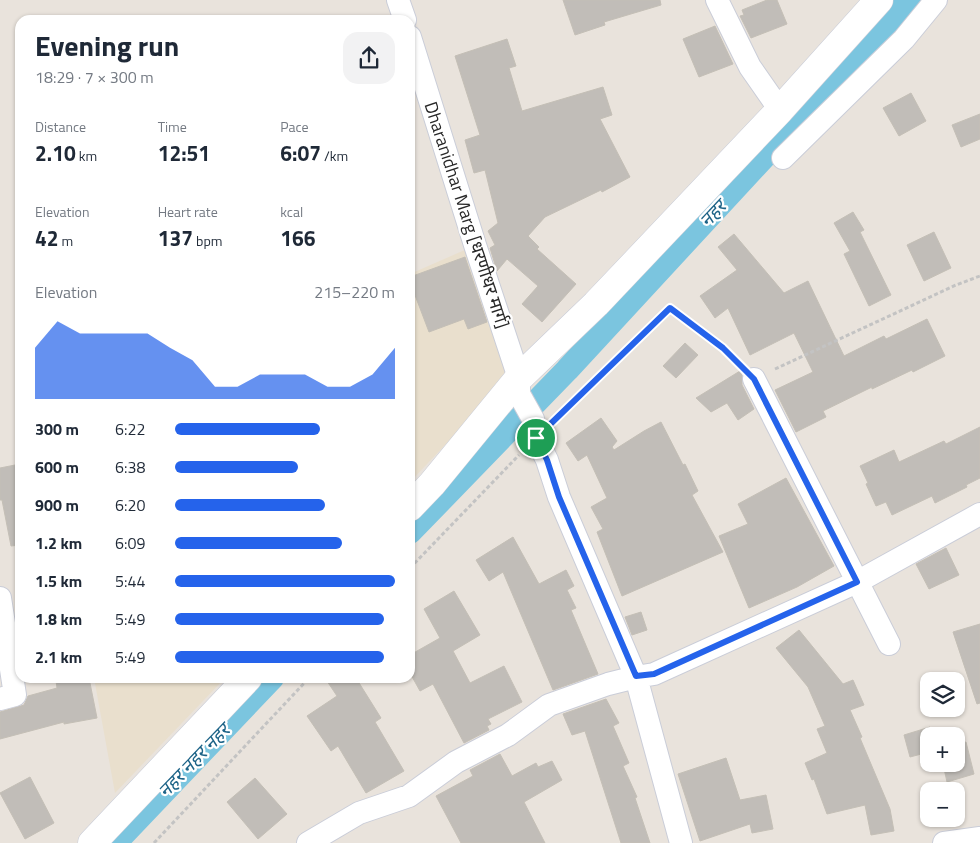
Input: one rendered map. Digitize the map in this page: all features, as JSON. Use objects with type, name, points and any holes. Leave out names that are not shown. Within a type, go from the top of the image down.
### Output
[{"type":"street","points":[[398,0],[403,15]]},
{"type":"street","points":[[717,0],[750,67],[780,110]]},
{"type":"street","points":[[415,502],[519,386],[780,110],[879,0]]},
{"type":"street","points":[[783,158],[904,39],[936,0]]},
{"type":"street","name":"Dharanidhar Marg [धरणीधर मार्ग]","points":[[415,53],[519,386],[535,429]]},
{"type":"street","points":[[754,379],[889,644]]},
{"type":"street","points":[[535,429],[559,497],[636,676],[680,843]]},
{"type":"street","points":[[308,843],[359,813],[408,796],[456,762],[508,735],[549,705],[608,684],[636,676],[654,674],[857,582],[980,514]]},
{"type":"street","points":[[0,598],[15,695],[0,699]]},
{"type":"street","points":[[92,843],[243,683]]},
{"type":"street","points":[[944,843],[980,838]]},
{"type":"path","points":[[415,562],[535,429],[670,308],[723,348],[754,379],[956,285],[980,276]]},
{"type":"path","points":[[154,843],[304,683]]},
{"type":"shaded area","points":[[467,249],[515,371],[415,477],[415,272]]},
{"type":"shaded area","points":[[95,683],[220,683],[115,793]]},
{"type":"building","points":[[563,0],[660,0],[661,5],[604,22],[605,25],[575,35]]},
{"type":"building","points":[[767,0],[777,0],[787,24],[751,38],[740,16],[744,15],[742,10]]},
{"type":"building","points":[[715,26],[733,64],[699,77],[683,39]]},
{"type":"building","points":[[507,39],[516,66],[509,68],[522,111],[603,87],[612,115],[600,119],[630,177],[602,192],[601,190],[545,217],[528,236],[539,247],[537,249],[576,284],[542,322],[522,304],[538,286],[507,259],[497,271],[490,248],[495,245],[488,231],[498,223],[485,170],[474,173],[465,140],[480,135],[455,56]]},
{"type":"building","points":[[911,93],[926,121],[899,136],[883,108]]},
{"type":"building","points":[[980,114],[980,139],[961,147],[952,125]]},
{"type":"building","points":[[853,212],[864,230],[860,232],[891,295],[869,306],[844,254],[850,251],[834,223]]},
{"type":"building","points":[[934,232],[951,268],[924,281],[907,245]]},
{"type":"building","points":[[734,234],[784,293],[808,281],[844,356],[884,336],[886,339],[927,319],[945,356],[913,372],[912,370],[872,389],[872,387],[823,411],[826,417],[796,432],[775,390],[813,372],[794,333],[750,355],[728,308],[715,318],[700,296],[737,270],[718,247]]},
{"type":"building","points":[[465,257],[487,322],[468,329],[464,319],[429,332],[415,295],[415,275]]},
{"type":"building","points":[[685,343],[698,355],[676,378],[663,366]]},
{"type":"building","points":[[740,371],[742,385],[754,409],[738,420],[727,403],[711,412],[696,398]]},
{"type":"building","points":[[601,418],[617,441],[612,447],[614,450],[661,422],[698,491],[692,495],[723,552],[622,596],[597,532],[603,529],[591,507],[607,498],[587,455],[578,461],[566,443]]},
{"type":"building","points":[[980,427],[980,478],[966,485],[967,487],[935,503],[932,496],[892,515],[886,502],[876,506],[860,466],[894,450],[899,462],[944,441],[946,444]]},
{"type":"building","points":[[15,465],[15,546],[11,546],[2,500],[0,500],[0,468]]},
{"type":"building","points":[[786,478],[834,566],[797,587],[749,608],[719,536],[748,524],[738,504]]},
{"type":"building","points":[[513,537],[539,584],[566,570],[574,586],[567,590],[576,608],[571,610],[598,674],[553,690],[503,572],[489,581],[476,560]]},
{"type":"building","points":[[946,548],[959,575],[929,589],[916,564]]},
{"type":"building","points":[[454,591],[480,635],[453,651],[470,683],[504,666],[522,702],[488,719],[491,724],[487,726],[489,730],[464,743],[433,684],[420,691],[415,682],[415,652],[440,638],[424,609]]},
{"type":"building","points":[[641,612],[647,630],[632,635],[625,617]]},
{"type":"building","points":[[980,624],[980,703],[977,704],[953,632]]},
{"type":"building","points":[[799,630],[843,684],[853,680],[864,705],[850,710],[890,809],[894,831],[871,835],[865,805],[827,814],[814,779],[812,780],[805,763],[827,753],[817,729],[825,726],[808,687],[776,648]]},
{"type":"building","points":[[56,683],[90,683],[97,718],[64,724],[64,722],[0,739],[0,712],[24,705],[28,696],[57,688]]},
{"type":"building","points":[[328,683],[359,683],[381,718],[375,722],[404,771],[366,793],[338,746],[331,751],[307,716],[337,696]]},
{"type":"building","points":[[606,699],[619,723],[613,726],[629,763],[623,766],[637,797],[635,798],[650,843],[621,843],[585,731],[572,735],[563,714]]},
{"type":"building","points":[[920,730],[920,754],[910,757],[904,735]]},
{"type":"building","points":[[965,742],[974,774],[947,782],[945,772],[965,772]]},
{"type":"building","points":[[500,754],[512,776],[536,763],[538,767],[552,761],[562,780],[524,802],[545,843],[461,843],[436,796],[473,776],[470,770]]},
{"type":"building","points":[[726,758],[740,800],[766,795],[773,829],[752,833],[750,824],[700,841],[678,774]]},
{"type":"building","points":[[30,777],[54,823],[25,839],[0,793]]},
{"type":"building","points":[[255,778],[287,814],[258,839],[227,802]]},
{"type":"waterway","name":"नहर","points":[[415,527],[567,370],[909,0]]},
{"type":"waterway","name":"नहर नहर नहर","points":[[115,843],[267,683]]},
{"type":"route","points":[[670,308],[723,348],[754,379],[857,582],[654,674],[636,676],[559,497],[547,460],[536,438],[670,308]]}]
